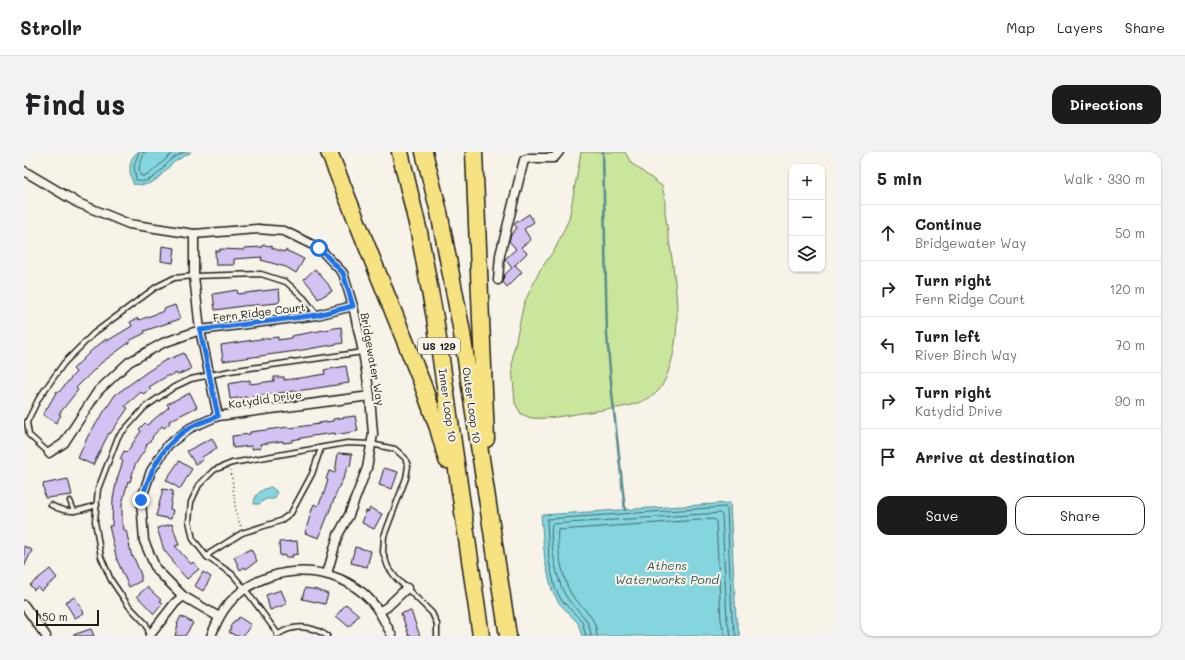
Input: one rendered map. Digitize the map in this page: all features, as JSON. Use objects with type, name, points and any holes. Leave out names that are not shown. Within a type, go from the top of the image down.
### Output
[{"type":"highway","points":[[328,152],[422,383],[438,428],[467,542]]},
{"type":"highway","name":"Inner Loop 10","points":[[400,152],[419,232],[435,318],[467,542]]},
{"type":"highway","name":"Outer Loop 10","points":[[424,152],[438,212],[461,327],[508,636]]},
{"type":"highway","points":[[474,152],[490,515]]},
{"type":"highway","name":"US 129","points":[[467,542],[481,636]]},
{"type":"street","points":[[498,280],[500,254],[524,160],[530,158],[554,158],[559,152]]},
{"type":"street","name":"Bridgewater Way","points":[[24,171],[78,203],[129,224],[194,234],[257,229],[284,231],[319,248],[343,273],[353,306],[363,352],[370,396],[373,434],[368,468],[338,535],[327,574]]},
{"type":"street","points":[[194,234],[194,276],[200,330],[218,416]]},
{"type":"street","name":"Fern Ridge Court","points":[[49,453],[64,443],[98,391],[129,362],[163,343],[200,330],[317,315],[353,306]]},
{"type":"street","name":"Katydid Drive","points":[[219,617],[183,596],[156,569],[144,541],[141,500],[151,471],[168,445],[190,428],[218,416],[370,396]]},
{"type":"street","points":[[211,636],[219,617],[230,602],[245,589],[270,576],[298,570],[327,574],[343,580],[363,593],[380,611],[392,636]]},
{"type":"street","points":[[380,611],[387,607],[407,588]]},
{"type":"street","points":[[150,635],[183,596]]},
{"type":"street","points":[[24,605],[46,636]]},
{"type":"lane","points":[[49,453],[29,435],[27,422],[39,398],[64,363],[94,333],[156,287],[174,278],[261,274],[286,282],[304,298],[317,315]]},
{"type":"lane","points":[[150,635],[146,624],[128,605],[111,580],[101,557],[96,528],[95,521],[98,489],[118,437],[145,407],[174,387],[191,379],[209,374],[363,352]]},
{"type":"lane","points":[[327,636],[315,629],[302,627],[290,629],[277,635],[245,589],[232,574],[207,557],[193,539],[189,521],[191,502],[199,485],[214,470],[232,464],[347,443],[371,444],[395,449],[405,458],[408,466],[406,478],[384,536],[383,552],[388,567],[396,578],[432,613],[437,624],[437,636]]},
{"type":"lane","points":[[207,557],[210,553],[243,532],[280,521],[291,513],[312,474],[321,448]]},
{"type":"lane","points":[[70,501],[74,512]]},
{"type":"lane","points":[[51,505],[61,510],[74,512],[97,505]]},
{"type":"path","points":[[232,464],[231,468],[236,513],[243,532]]},
{"type":"green space","points":[[581,152],[625,152],[631,163],[662,186],[665,199],[665,212],[676,294],[677,315],[673,356],[662,385],[653,396],[646,400],[629,406],[611,409],[554,417],[532,418],[521,414],[515,403],[512,366],[513,354],[524,303],[540,270],[555,249],[569,219]]},
{"type":"water","points":[[138,152],[191,152],[174,162],[156,180],[147,184],[134,185],[130,167],[134,155]]},
{"type":"water","points":[[271,487],[277,494],[274,499],[266,499],[259,504],[254,504],[255,497],[259,492]]},
{"type":"water","name":"Athens Waterworks Pond","points":[[730,503],[736,619],[740,636],[582,636],[578,623],[559,603],[552,590],[545,562],[541,515]]},
{"type":"building","points":[[529,214],[534,222],[524,229],[531,240],[521,247],[527,253],[515,265],[522,272],[507,287],[503,282],[504,275],[512,268],[505,259],[516,249],[509,241],[511,235],[517,228],[514,224]]},
{"type":"building","points":[[263,245],[272,246],[272,248],[284,252],[285,250],[304,259],[296,273],[286,267],[261,260],[262,257],[234,259],[234,265],[216,265],[215,251],[220,251],[220,249],[244,250],[244,248],[263,247]]},
{"type":"building","points":[[162,246],[175,248],[173,263],[161,261]]},
{"type":"building","points":[[315,269],[332,291],[318,299],[304,279]]},
{"type":"building","points":[[279,289],[280,300],[278,303],[215,310],[213,294],[237,290],[238,294]]},
{"type":"building","points":[[175,305],[180,319],[144,331],[145,333],[129,341],[130,342],[101,363],[76,388],[78,390],[59,414],[61,415],[56,423],[43,415],[57,391],[59,392],[76,372],[73,369],[92,350],[106,339],[107,341],[132,326],[130,322],[138,318],[139,320],[164,311],[164,309]]},
{"type":"building","points":[[341,327],[343,343],[223,361],[221,345],[278,337],[278,340],[291,338],[291,336]]},
{"type":"building","points":[[184,353],[191,369],[177,375],[176,373],[170,376],[169,375],[149,387],[151,389],[143,394],[141,392],[125,406],[128,408],[110,434],[109,433],[93,465],[78,458],[88,436],[115,395],[164,361]]},
{"type":"building","points":[[346,366],[349,383],[230,399],[228,384],[250,380],[250,384],[274,381],[274,377],[284,377],[284,380],[307,377],[325,374],[324,370]]},
{"type":"building","points":[[190,393],[197,407],[169,421],[170,423],[164,428],[162,426],[146,445],[147,446],[135,465],[130,482],[128,481],[122,504],[122,524],[124,530],[126,530],[132,557],[133,556],[141,575],[141,581],[129,587],[117,560],[109,526],[112,526],[113,499],[117,479],[123,461],[120,459],[124,451],[127,452],[141,431],[139,429],[145,423],[147,425],[169,407],[167,404]]},
{"type":"building","points":[[355,416],[358,431],[335,435],[335,433],[312,436],[292,440],[292,442],[283,443],[283,441],[260,444],[261,448],[252,449],[251,446],[233,448],[232,436],[250,434],[250,432],[319,424],[333,421],[333,419]]},
{"type":"building","points":[[212,438],[217,448],[202,457],[203,460],[195,464],[187,451]]},
{"type":"building","points":[[338,453],[352,454],[350,467],[348,466],[340,484],[319,538],[305,533],[314,504],[318,506],[324,493],[329,471],[335,473]]},
{"type":"building","points":[[179,461],[192,469],[180,489],[166,480]]},
{"type":"building","points":[[384,468],[398,472],[392,489],[379,485]]},
{"type":"building","points":[[68,479],[72,495],[45,498],[43,484]]},
{"type":"building","points":[[163,489],[173,491],[170,509],[173,510],[171,519],[156,516]]},
{"type":"building","points":[[370,508],[382,514],[374,529],[362,523],[366,511],[368,512]]},
{"type":"building","points":[[172,524],[179,545],[175,546],[191,564],[193,562],[199,569],[187,579],[164,550],[157,528]]},
{"type":"building","points":[[297,541],[298,554],[292,555],[293,557],[285,557],[285,555],[280,556],[279,542]]},
{"type":"building","points":[[24,546],[32,550],[24,567]]},
{"type":"building","points":[[355,547],[371,551],[367,567],[351,563]]},
{"type":"building","points":[[251,549],[257,561],[246,569],[245,567],[240,570],[234,557]]},
{"type":"building","points":[[50,569],[57,578],[41,591],[38,587],[34,590],[30,585]]},
{"type":"building","points":[[203,572],[211,577],[203,591],[195,586]]},
{"type":"building","points":[[147,587],[163,603],[154,614],[137,596]]},
{"type":"building","points":[[305,588],[318,590],[328,594],[325,604],[302,599]]},
{"type":"building","points":[[281,590],[287,604],[270,610],[266,595]]},
{"type":"building","points":[[75,597],[84,613],[75,618],[65,602]]},
{"type":"building","points":[[346,604],[359,615],[349,627],[336,616]]},
{"type":"building","points":[[411,611],[420,636],[409,636],[401,613]]},
{"type":"building","points":[[181,616],[193,623],[185,636],[175,636],[177,624]]},
{"type":"building","points":[[239,617],[251,625],[243,636],[236,636],[229,632],[230,627]]},
{"type":"building","points":[[91,629],[94,636],[73,636],[73,635]]},
{"type":"waterway","points":[[603,152],[607,335],[625,510]]},
{"type":"route","points":[[141,500],[151,471],[168,445],[190,428],[218,416],[200,330],[317,315],[353,306],[343,273],[319,248]]}]
